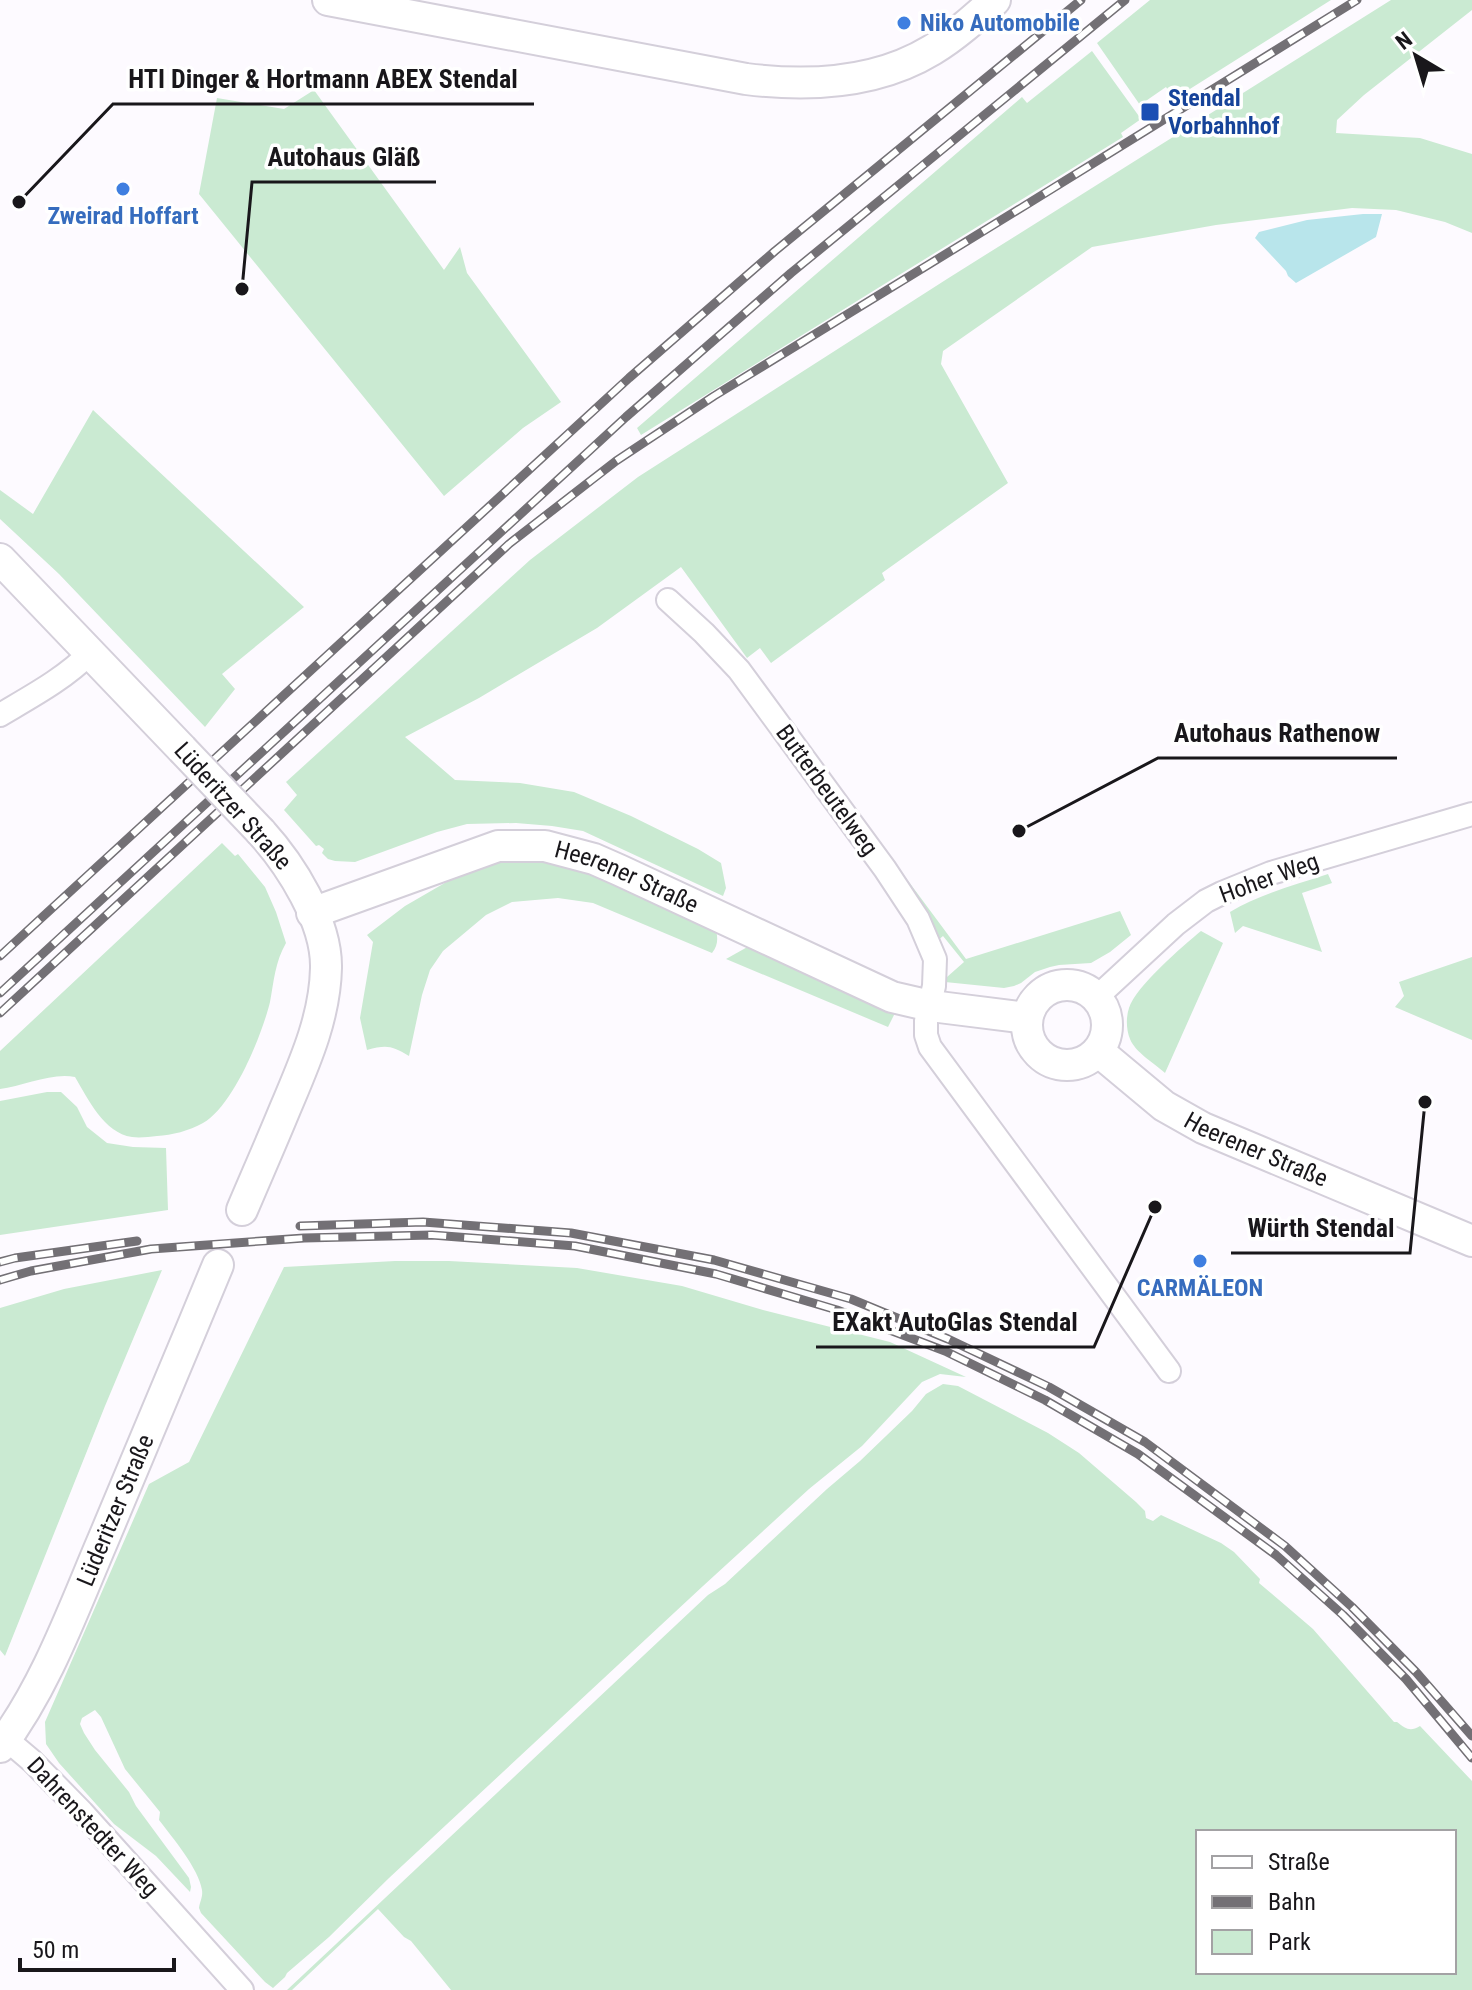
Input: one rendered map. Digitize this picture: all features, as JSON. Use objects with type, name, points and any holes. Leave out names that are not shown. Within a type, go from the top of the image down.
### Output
[{"type":"main road","points":[[328,0],[784,84],[863,77],[911,61],[958,33],[995,0]]},
{"type":"main road","name":"Lüderitzer Straße","points":[[0,559],[261,832],[291,870],[312,913],[322,941],[326,966],[319,1020],[303,1067],[242,1210]]},
{"type":"main road","name":"Heerener Straße","points":[[312,913],[498,846],[545,846],[594,859],[892,997],[931,1006],[1027,1018]]},
{"type":"main road","points":[[1055,986],[1077,986],[1097,997],[1107,1018],[1104,1041],[1098,1051],[1079,1064],[1067,1066],[1055,1065],[1036,1052],[1026,1031],[1027,1018],[1036,999],[1044,991],[1055,986]]},
{"type":"main road","name":"Heerener Straße","points":[[1098,1051],[1164,1106],[1203,1128],[1472,1241]]},
{"type":"main road","name":"Lüderitzer Straße","points":[[3,1743],[36,1690],[77,1600],[218,1265]]},
{"type":"street","name":"Butterbeutelweg","points":[[668,600],[739,670],[918,919],[935,959],[931,1006]]},
{"type":"street","points":[[0,715],[63,677],[90,653]]},
{"type":"street","name":"Hoher Weg","points":[[1097,997],[1176,924],[1222,893],[1301,864],[1472,814]]},
{"type":"street","points":[[931,1006],[926,1021],[930,1047],[1169,1371]]},
{"type":"street","name":"Dahrenstedter Weg","points":[[3,1743],[32,1761],[82,1812],[242,1990]]},
{"type":"green space","points":[[1150,0],[1331,0],[1174,99],[1166,87],[1140,105],[1097,43]]},
{"type":"green space","points":[[1391,0],[1472,0],[1472,10],[1364,95],[1337,120],[1336,133],[1420,138],[1472,154],[1472,233],[1445,222],[1396,210],[1352,208],[1216,225],[1092,247],[943,351],[941,364],[1008,483],[882,573],[885,580],[771,663],[760,648],[747,658],[681,567],[597,628],[479,698],[405,737],[455,780],[520,783],[574,792],[698,849],[721,863],[726,888],[723,896],[583,831],[552,826],[467,824],[355,862],[335,861],[322,853],[324,849],[316,846],[284,810],[297,795],[286,782],[530,560],[638,477]]},
{"type":"green space","points":[[1092,51],[1141,119],[1121,133],[1123,137],[641,435],[637,428],[1022,97],[1027,103]]},
{"type":"green space","points":[[314,90],[444,270],[460,247],[467,273],[561,402],[523,428],[444,496],[199,194],[217,98],[284,109]]},
{"type":"green space","points":[[93,410],[304,607],[222,674],[235,689],[205,727],[59,574],[0,519],[0,490],[33,514]]},
{"type":"green space","points":[[222,843],[235,856],[238,854],[265,887],[286,943],[277,964],[270,1002],[253,1050],[225,1102],[203,1123],[192,1128],[169,1135],[132,1137],[105,1122],[75,1077],[48,1078],[0,1089],[0,1051]]},
{"type":"green space","points":[[883,847],[966,959],[1120,911],[1131,935],[1091,963],[1050,967],[1035,972],[1014,986],[1004,988],[945,982],[964,962],[943,936],[936,942]]},
{"type":"green space","points":[[505,859],[549,860],[578,867],[716,930],[715,947],[712,953],[593,903],[558,898],[512,902],[486,915],[443,951],[430,970],[409,1056],[388,1047],[367,1050],[360,1018],[373,942],[367,935],[405,906],[462,873]]},
{"type":"green space","points":[[1328,874],[1332,883],[1302,893],[1322,952],[1243,926],[1235,933],[1230,912],[1265,895]]},
{"type":"green space","points":[[1201,931],[1223,943],[1165,1073],[1132,1044],[1127,1027],[1128,1012],[1133,999],[1150,978]]},
{"type":"green space","points":[[751,945],[895,1013],[888,1027],[726,959]]},
{"type":"green space","points":[[1472,957],[1472,1040],[1395,1007],[1404,996],[1399,982]]},
{"type":"green space","points":[[61,1092],[77,1107],[87,1127],[107,1143],[166,1148],[168,1210],[0,1235],[0,1101]]},
{"type":"green space","points":[[395,1261],[577,1268],[682,1286],[890,1342],[966,1377],[940,1374],[922,1382],[862,1446],[809,1489],[703,1586],[273,1988],[201,1913],[202,1890],[196,1873],[159,1820],[160,1812],[125,1769],[95,1710],[82,1718],[80,1724],[84,1733],[189,1878],[190,1892],[156,1856],[114,1824],[59,1763],[46,1744],[45,1722],[149,1484],[189,1462],[284,1267]]},
{"type":"green space","points":[[162,1270],[5,1656],[0,1650],[0,1308],[64,1289]]},
{"type":"green space","points":[[943,1384],[958,1386],[1048,1433],[1079,1453],[1136,1502],[1145,1511],[1146,1518],[1153,1521],[1161,1515],[1234,1552],[1260,1579],[1259,1583],[1313,1629],[1394,1722],[1408,1729],[1420,1726],[1472,1781],[1472,1990],[451,1990],[411,1941],[378,1909],[292,1990],[287,1990],[708,1595],[725,1584],[912,1411],[926,1394]]},
{"type":"water","points":[[1382,214],[1376,237],[1296,283],[1255,238],[1259,232],[1307,220]]},
{"type":"railway","points":[[0,956],[629,378],[775,251],[1081,0]]},
{"type":"railway","points":[[0,993],[626,417],[791,273],[1125,0]]},
{"type":"railway","points":[[0,1013],[509,544],[616,461],[714,396],[1357,0]]},
{"type":"railway","points":[[300,1226],[423,1222],[571,1233],[714,1260],[851,1299],[948,1339],[1049,1387],[1145,1442],[1285,1546],[1352,1607],[1416,1672],[1472,1736]]},
{"type":"railway","points":[[0,1280],[31,1271],[151,1249],[304,1238],[432,1235],[575,1246],[716,1274],[837,1310],[945,1351],[1045,1400],[1138,1454],[1276,1555],[1343,1615],[1406,1679],[1472,1758]]},
{"type":"railway","points":[[0,1262],[137,1241]]},
{"type":"place","name":"Niko Automobile","points":[[904,23]]},
{"type":"place","name":"Stendal Vorbahnhof","points":[[1150,112]]},
{"type":"place","name":"Zweirad Hoffart","points":[[123,189]]},
{"type":"place","name":"HTI Dinger & Hortmann ABEX Stendal","points":[[19,202]]},
{"type":"place","name":"Autohaus Gläß","points":[[242,289]]},
{"type":"place","name":"Autohaus Rathenow","points":[[1019,831]]},
{"type":"place","name":"Würth Stendal","points":[[1425,1102]]},
{"type":"place","name":"EXakt AutoGlas Stendal","points":[[1155,1207]]},
{"type":"place","name":"CARMÄLEON","points":[[1200,1261]]}]
